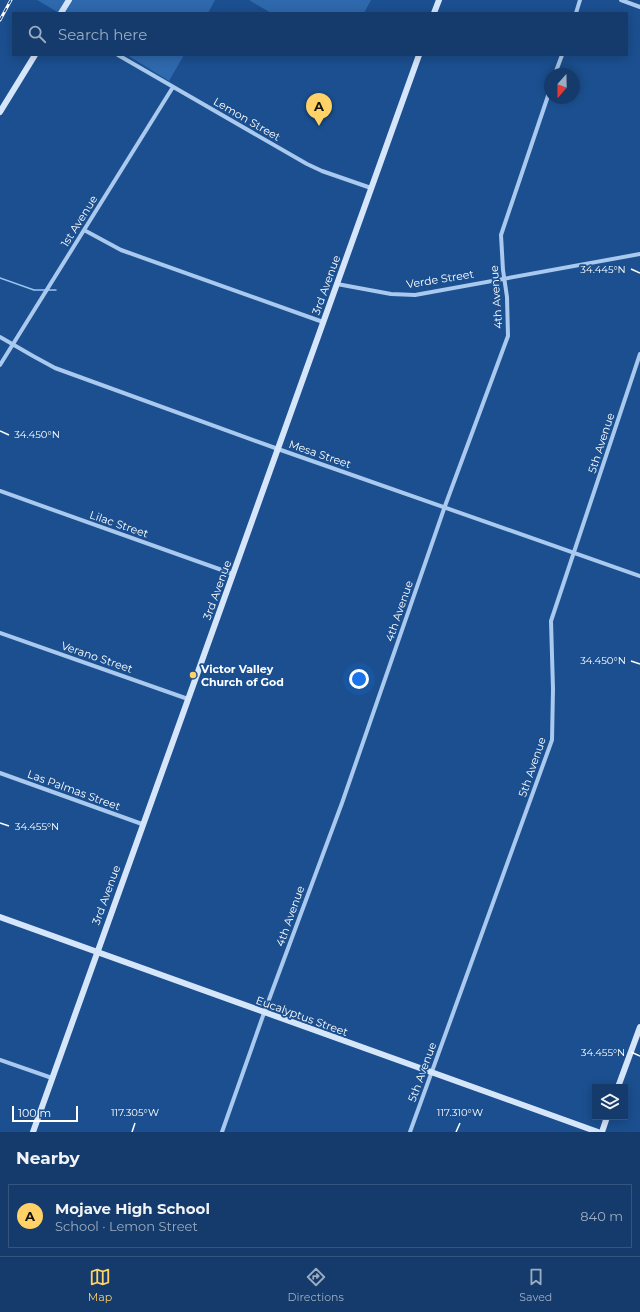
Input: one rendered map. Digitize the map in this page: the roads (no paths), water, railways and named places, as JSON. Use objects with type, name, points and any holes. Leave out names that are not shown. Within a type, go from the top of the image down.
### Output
[{"type":"street","points":[[62,12],[69,0]]},
{"type":"street","points":[[434,12],[439,0]]},
{"type":"street","points":[[576,12],[580,0]]},
{"type":"street","points":[[621,0],[640,7]]},
{"type":"street","points":[[0,112],[34,56]]},
{"type":"street","name":"Lemon Street","points":[[120,56],[307,164],[371,188]]},
{"type":"street","name":"3rd Avenue","points":[[33,1132],[96,952],[419,56]]},
{"type":"street","points":[[557,68],[562,56]]},
{"type":"street","name":"1st Avenue","points":[[0,365],[173,87]]},
{"type":"street","name":"4th Avenue","points":[[222,1132],[264,1013],[342,803],[445,506],[508,336],[507,297],[501,235],[545,104]]},
{"type":"street","points":[[84,230],[121,250],[322,322]]},
{"type":"street","name":"Verde Street","points":[[337,284],[391,294],[415,295],[640,254]]},
{"type":"street","name":"Mesa Street","points":[[0,337],[56,368],[640,576]]},
{"type":"street","name":"5th Avenue","points":[[410,1132],[552,740],[553,689],[551,621],[640,354]]},
{"type":"street","name":"Lilac Street","points":[[0,491],[233,574]]},
{"type":"street","name":"Verano Street","points":[[0,633],[188,699]]},
{"type":"street","name":"Las Palmas Street","points":[[0,773],[142,824]]},
{"type":"street","name":"Eucalyptus Street","points":[[0,917],[598,1132]]},
{"type":"street","points":[[619,1084],[640,1027]]},
{"type":"street","points":[[0,1060],[52,1078]]},
{"type":"street","points":[[602,1132],[606,1120]]},
{"type":"waterway","points":[[0,278],[34,290],[56,290]]},
{"type":"railway","points":[[0,20],[11,0]]},
{"type":"place","name":"Mojave High School","points":[[319,126]]},
{"type":"place","name":"Victor Valley Church of God","points":[[193,675]]}]
